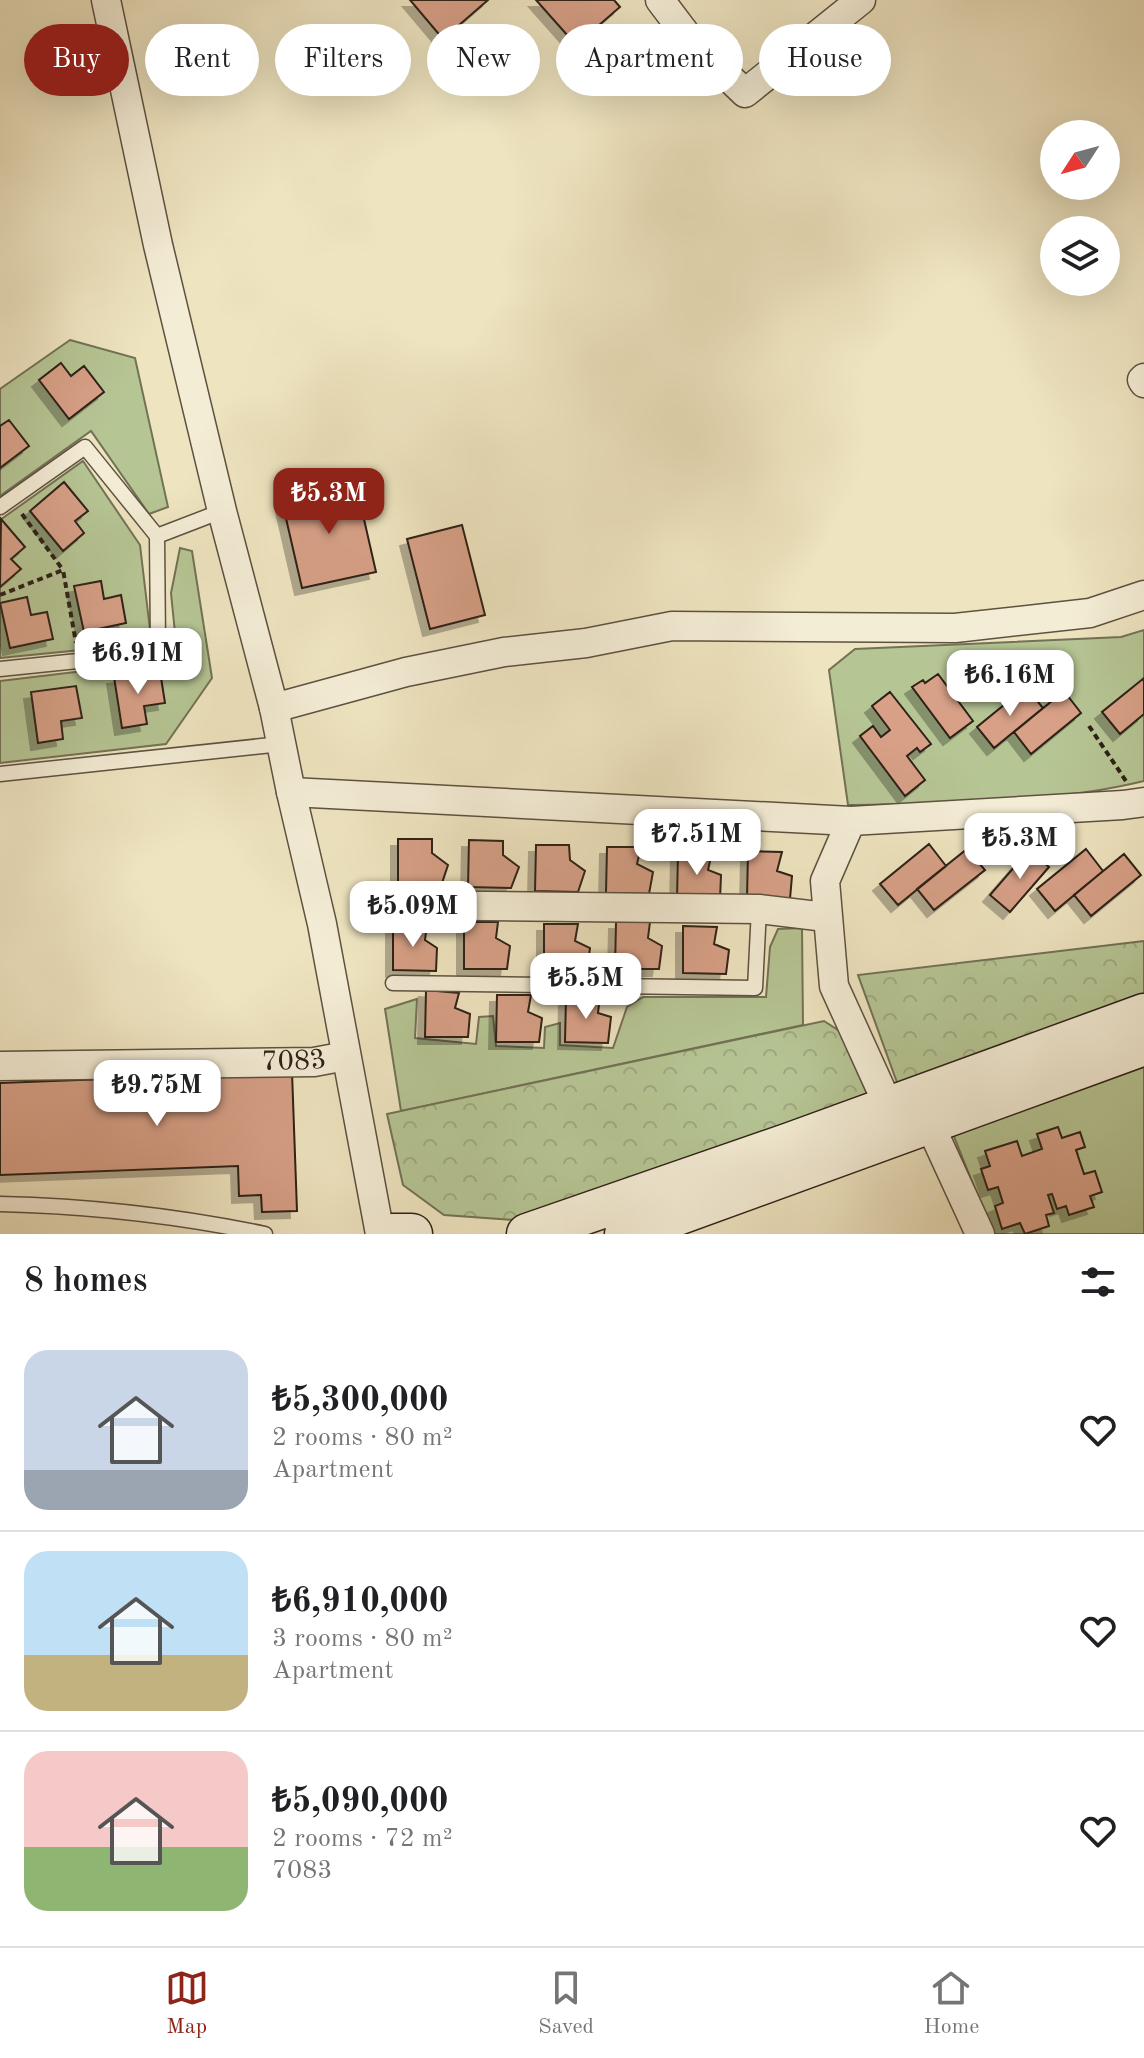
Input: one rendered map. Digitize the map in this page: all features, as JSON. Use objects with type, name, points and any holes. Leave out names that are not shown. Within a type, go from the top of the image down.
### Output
[{"type":"main road","points":[[527,1234],[1144,1014]]},
{"type":"main road","points":[[625,1234],[1144,1045]]},
{"type":"main road","points":[[392,1234],[412,1234]]},
{"type":"street","points":[[106,0],[158,245],[222,511],[274,708],[322,924],[380,1234]]},
{"type":"street","points":[[660,0],[691,41],[745,93],[861,0]]},
{"type":"street","points":[[274,708],[406,672],[504,652],[586,643],[672,626],[955,628],[1090,613],[1144,595]]},
{"type":"street","points":[[291,792],[851,821],[1142,802]]},
{"type":"street","points":[[851,821],[825,881],[834,986],[889,1107]]},
{"type":"street","points":[[392,905],[759,909],[826,917]]},
{"type":"street","name":"7083","points":[[0,1066],[314,1062],[346,1056]]},
{"type":"street","points":[[929,1123],[980,1234]]},
{"type":"lane","points":[[0,669],[145,654],[158,644],[157,536],[85,447],[6,503]]},
{"type":"lane","points":[[157,536],[222,511]]},
{"type":"lane","points":[[0,774],[281,744]]},
{"type":"lane","points":[[393,983],[755,988],[759,909]]},
{"type":"lane","points":[[0,1204],[190,1219],[265,1234]]},
{"type":"path","points":[[6,503],[63,570],[80,661]]},
{"type":"path","points":[[0,595],[63,570]]},
{"type":"path","points":[[1089,726],[1142,802]]},
{"type":"green space","points":[[70,340],[135,358],[168,507],[149,514],[91,431],[0,496],[0,389]]},
{"type":"green space","points":[[83,461],[140,545],[150,630],[132,645],[0,658],[0,520]]},
{"type":"green space","points":[[180,548],[192,551],[212,678],[166,744],[0,763],[0,681],[159,662],[176,643],[171,593]]},
{"type":"green space","points":[[1144,630],[1144,781],[1109,789],[1035,798],[848,805],[829,670],[855,649],[1121,637]]},
{"type":"green space","points":[[802,928],[803,1025],[401,1111],[385,1009],[417,999],[415,1038],[476,1044],[479,1017],[493,1016],[496,1046],[544,1048],[545,1027],[560,1023],[560,1045],[613,1048],[627,1007],[643,997],[766,997],[770,947],[778,929]]},
{"type":"green space","points":[[1144,941],[1144,995],[899,1088],[858,975]]},
{"type":"green space","points":[[824,1021],[841,1032],[868,1096],[528,1221],[444,1215],[403,1185],[387,1114]]},
{"type":"green space","points":[[1144,1065],[1144,1234],[993,1234],[953,1134]]},
{"type":"building","points":[[410,0],[488,0],[460,24],[430,24]]},
{"type":"building","points":[[536,0],[614,0],[620,7],[600,24],[557,24]]},
{"type":"building","points":[[61,363],[71,376],[84,366],[104,392],[69,419],[39,380]]},
{"type":"building","points":[[9,420],[29,446],[0,468],[0,426]]},
{"type":"building","points":[[64,482],[88,511],[75,521],[84,533],[63,551],[30,511]]},
{"type":"building","points":[[356,484],[376,572],[302,588],[282,501]]},
{"type":"building","points":[[1,519],[25,547],[11,559],[21,569],[0,587]]},
{"type":"building","points":[[462,525],[485,615],[430,629],[407,539]]},
{"type":"building","points":[[101,581],[104,599],[121,595],[126,623],[84,632],[74,586]]},
{"type":"building","points":[[27,597],[31,615],[47,612],[53,639],[10,648],[0,603]]},
{"type":"building","points":[[160,671],[165,703],[144,706],[147,724],[122,728],[114,677]]},
{"type":"building","points":[[938,674],[973,721],[950,738],[912,687]]},
{"type":"building","points":[[1144,678],[1144,714],[1120,734],[1102,712]]},
{"type":"building","points":[[76,686],[82,718],[61,721],[63,739],[38,743],[31,692]]},
{"type":"building","points":[[1026,687],[1043,708],[994,748],[977,727]]},
{"type":"building","points":[[1064,691],[1081,713],[1031,754],[1014,732]]},
{"type":"building","points":[[890,692],[931,744],[920,752],[917,748],[907,756],[925,780],[905,796],[860,736],[873,726],[881,737],[890,730],[872,706]]},
{"type":"building","points":[[398,839],[432,839],[432,853],[448,865],[441,886],[398,885]]},
{"type":"building","points":[[469,840],[503,841],[503,855],[519,867],[511,888],[468,887]]},
{"type":"building","points":[[929,844],[946,866],[898,905],[880,884]]},
{"type":"building","points":[[536,845],[569,845],[570,860],[585,871],[578,892],[535,891]]},
{"type":"building","points":[[607,847],[641,847],[637,864],[653,872],[649,894],[606,893]]},
{"type":"building","points":[[967,849],[985,870],[934,910],[917,889]]},
{"type":"building","points":[[1086,849],[1103,871],[1055,911],[1037,889]]},
{"type":"building","points":[[1029,850],[1049,867],[1010,912],[990,895]]},
{"type":"building","points":[[748,851],[782,852],[777,871],[792,876],[790,899],[747,898]]},
{"type":"building","points":[[678,852],[712,852],[708,870],[721,875],[720,899],[677,899]]},
{"type":"building","points":[[1124,854],[1141,875],[1091,916],[1074,895]]},
{"type":"building","points":[[464,922],[498,922],[496,938],[510,946],[507,969],[464,969]]},
{"type":"building","points":[[616,922],[650,922],[648,938],[662,946],[659,969],[615,969]]},
{"type":"building","points":[[393,924],[427,924],[425,940],[437,948],[436,971],[393,970]]},
{"type":"building","points":[[544,924],[578,924],[575,941],[590,948],[587,971],[544,970]]},
{"type":"building","points":[[683,926],[717,927],[714,944],[729,950],[726,974],[683,973]]},
{"type":"building","points":[[426,990],[459,993],[455,1008],[470,1014],[468,1037],[425,1037]]},
{"type":"building","points":[[497,995],[531,995],[528,1012],[542,1018],[539,1042],[496,1042]]},
{"type":"building","points":[[566,996],[600,996],[598,1013],[611,1017],[608,1043],[565,1042]]},
{"type":"building","points":[[292,1072],[297,1211],[262,1212],[261,1195],[239,1196],[238,1166],[0,1175],[0,1083]]},
{"type":"building","points":[[1058,1127],[1062,1138],[1080,1132],[1085,1147],[1076,1150],[1084,1174],[1095,1171],[1102,1192],[1090,1196],[1094,1207],[1069,1215],[1066,1206],[1057,1209],[1052,1194],[1048,1195],[1054,1213],[1046,1215],[1049,1226],[1025,1234],[1020,1223],[1002,1229],[995,1206],[1003,1203],[998,1187],[988,1190],[981,1169],[990,1166],[985,1151],[1017,1141],[1022,1156],[1042,1149],[1037,1134]]}]
